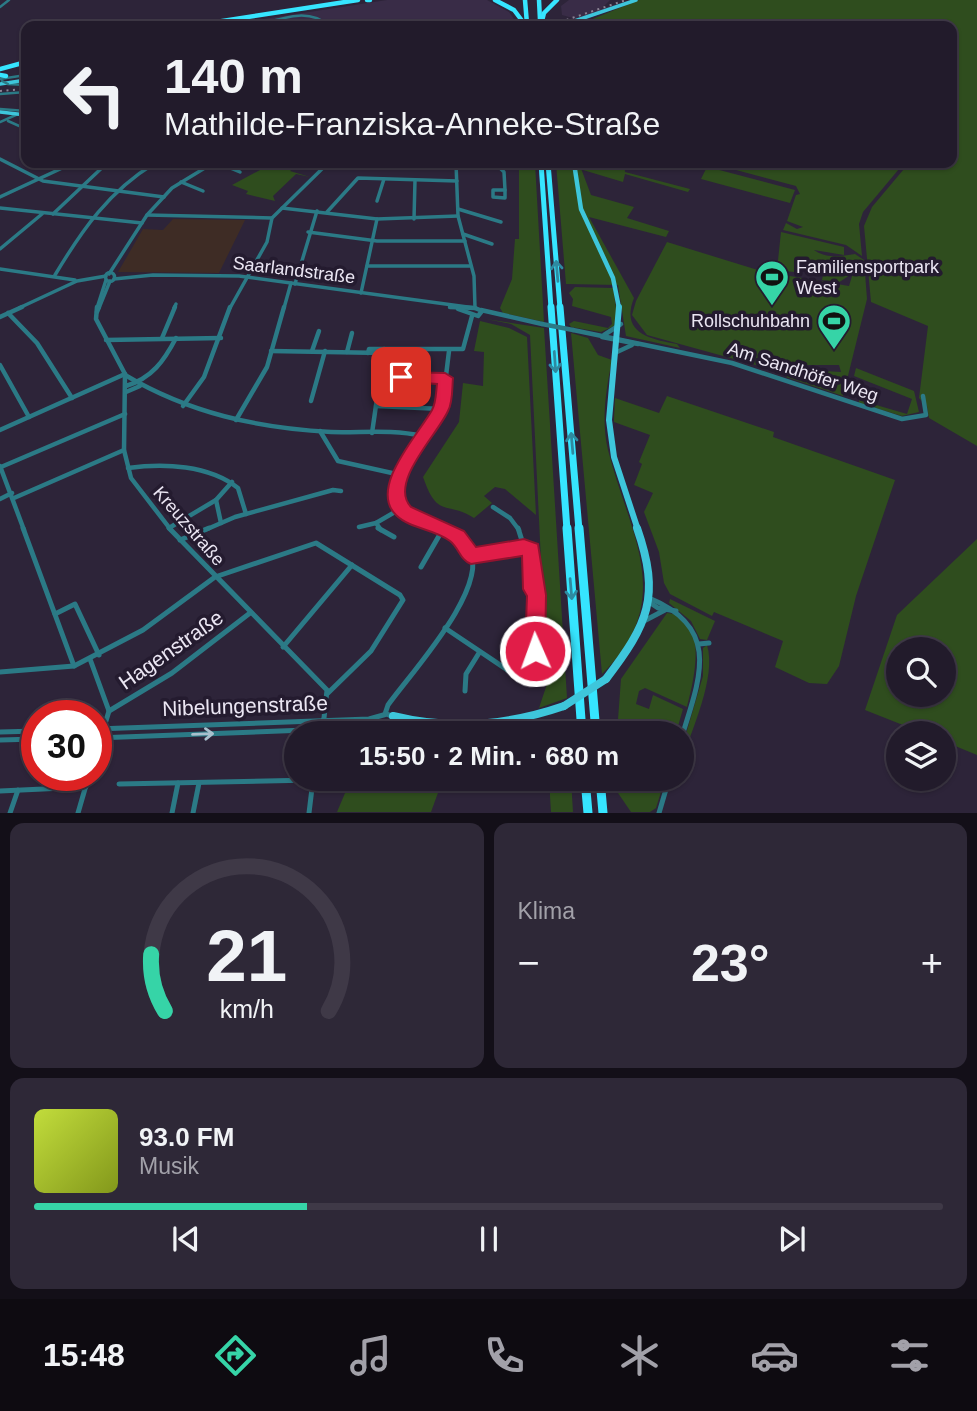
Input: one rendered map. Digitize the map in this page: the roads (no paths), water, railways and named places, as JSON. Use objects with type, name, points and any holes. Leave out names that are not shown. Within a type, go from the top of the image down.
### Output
[{"type":"highway","points":[[222,21],[358,0]]},
{"type":"highway","points":[[233,21],[368,0]]},
{"type":"highway","points":[[495,0],[528,21]]},
{"type":"highway","points":[[532,0],[534,21]]},
{"type":"highway","points":[[532,0],[534,21]]},
{"type":"highway","points":[[538,21],[557,0]]},
{"type":"highway","points":[[0,66],[21,61]]},
{"type":"highway","points":[[541,168],[581,721]]},
{"type":"highway","points":[[548,168],[595,721]]},
{"type":"highway","points":[[586,791],[588,813]]},
{"type":"highway","points":[[601,791],[603,813]]},
{"type":"main road","points":[[588,21],[636,0]]},
{"type":"main road","points":[[1,80],[10,84],[21,79]]},
{"type":"main road","points":[[1,109],[18,113]]},
{"type":"main road","points":[[463,721],[521,718],[564,706],[606,679],[626,658],[644,621],[648,600],[647,551],[619,474],[610,438],[609,398],[620,339],[620,304],[610,268],[579,201],[575,168]]},
{"type":"main road","points":[[386,715],[415,721]]},
{"type":"street","points":[[0,7],[9,0]]},
{"type":"street","points":[[278,21],[306,15],[323,18],[324,21]]},
{"type":"street","points":[[289,21],[312,17],[319,21]]},
{"type":"street","points":[[1,80],[21,78]]},
{"type":"street","points":[[10,84],[21,85]]},
{"type":"street","points":[[0,94],[21,92]]},
{"type":"street","points":[[1,109],[21,112]]},
{"type":"street","points":[[0,122],[18,113]]},
{"type":"street","points":[[8,120],[21,126]]},
{"type":"street","points":[[0,159],[41,180],[164,197]]},
{"type":"street","points":[[0,197],[64,168]]},
{"type":"street","points":[[52,215],[101,168]]},
{"type":"street","points":[[55,275],[88,219],[115,190],[133,174],[145,168]]},
{"type":"street","points":[[0,208],[142,223],[180,181],[203,168]]},
{"type":"street","points":[[228,168],[240,172]]},
{"type":"street","points":[[147,215],[272,218],[323,168]]},
{"type":"street","points":[[271,351],[449,351],[466,345],[470,315],[474,308],[471,266],[457,209],[456,168]]},
{"type":"street","points":[[500,168],[504,172],[505,190]]},
{"type":"street","points":[[377,201],[384,179]]},
{"type":"street","points":[[327,212],[354,180],[457,181]]},
{"type":"street","points":[[414,219],[415,180]]},
{"type":"street","points":[[180,181],[203,191]]},
{"type":"street","points":[[282,208],[377,219],[458,216]]},
{"type":"street","points":[[457,209],[501,222]]},
{"type":"street","points":[[236,420],[261,379],[293,284],[302,268],[309,232],[317,211]]},
{"type":"street","points":[[0,250],[42,214]]},
{"type":"street","points":[[183,406],[209,372],[245,278],[273,225],[272,218]]},
{"type":"street","points":[[360,293],[377,219]]},
{"type":"street","name":"Kreuzstraße","points":[[142,223],[97,301],[97,315],[106,340],[125,374],[124,450],[127,468],[135,485],[169,528],[328,693]]},
{"type":"street","points":[[309,232],[373,240],[465,241]]},
{"type":"street","points":[[463,234],[471,234],[492,244]]},
{"type":"street","points":[[367,266],[471,266]]},
{"type":"street","points":[[0,269],[55,275],[77,281]]},
{"type":"street","name":"Saarlandstraße","points":[[77,281],[110,277],[206,274],[481,310]]},
{"type":"street","points":[[0,317],[77,281]]},
{"type":"street","points":[[162,338],[176,304]]},
{"type":"street","name":"Saarlandstraße","points":[[452,307],[470,315]]},
{"type":"street","points":[[479,316],[481,310],[503,317]]},
{"type":"street","points":[[8,313],[37,343],[72,398]]},
{"type":"street","points":[[470,315],[503,317]]},
{"type":"street","name":"Am Sandhöfer Weg","points":[[503,317],[732,363],[902,419],[926,415],[923,396]]},
{"type":"street","points":[[604,335],[621,324]]},
{"type":"street","points":[[312,351],[319,331]]},
{"type":"street","points":[[346,352],[352,333]]},
{"type":"street","name":"Am Sandhöfer Weg","points":[[591,334],[650,345]]},
{"type":"street","points":[[126,389],[139,385],[163,364],[176,338]]},
{"type":"street","points":[[106,340],[221,338]]},
{"type":"street","points":[[616,357],[636,344]]},
{"type":"street","points":[[311,401],[325,351]]},
{"type":"street","points":[[379,721],[386,715],[388,705],[469,593],[474,574],[471,556],[458,536],[400,509],[395,492],[422,436],[442,409],[449,351]]},
{"type":"street","points":[[372,433],[382,364]]},
{"type":"street","points":[[0,365],[29,417]]},
{"type":"street","points":[[0,430],[125,374],[139,385],[183,406],[236,420],[320,431],[422,436]]},
{"type":"street","points":[[381,377],[445,378]]},
{"type":"street","points":[[376,406],[442,409]]},
{"type":"street","points":[[74,666],[0,466],[125,414]]},
{"type":"street","points":[[320,431],[338,461],[401,475]]},
{"type":"street","points":[[0,499],[124,450]]},
{"type":"street","points":[[127,468],[189,469],[232,482],[243,496],[246,514]]},
{"type":"street","points":[[169,528],[216,500],[232,482]]},
{"type":"street","points":[[180,540],[246,514],[333,490],[341,491]]},
{"type":"street","points":[[216,500],[221,523]]},
{"type":"street","points":[[445,628],[520,679],[528,681],[533,677],[534,609],[537,604],[531,550],[524,545],[514,521],[493,507]]},
{"type":"street","points":[[359,527],[376,523],[400,509]]},
{"type":"street","points":[[376,523],[378,528],[394,537]]},
{"type":"street","points":[[421,566],[443,528]]},
{"type":"street","points":[[0,673],[74,666],[142,631],[215,578],[313,544],[352,565],[400,595],[403,600],[368,653],[340,685],[328,693],[324,720]]},
{"type":"street","points":[[471,556],[524,545]]},
{"type":"street","points":[[283,647],[352,565]]},
{"type":"street","points":[[648,600],[666,610],[678,612]]},
{"type":"street","points":[[648,600],[678,612],[691,626],[699,644],[698,681],[686,721]]},
{"type":"street","points":[[55,614],[75,604],[99,654]]},
{"type":"street","points":[[644,621],[666,610]]},
{"type":"street","name":"Hagenstraße","points":[[112,710],[172,673],[250,613]]},
{"type":"street","points":[[699,644],[709,643]]},
{"type":"street","points":[[466,691],[466,674],[479,653]]},
{"type":"street","points":[[90,659],[106,700]]},
{"type":"street","points":[[386,715],[393,721]]},
{"type":"street","name":"Nibelungenstraße","points":[[112,729],[386,715]]},
{"type":"street","points":[[0,732],[21,731]]},
{"type":"street","points":[[112,738],[284,732]]},
{"type":"street","points":[[0,740],[21,739]]},
{"type":"street","points":[[119,785],[284,780]]},
{"type":"street","points":[[172,813],[178,783]]},
{"type":"street","points":[[193,813],[199,783]]},
{"type":"street","points":[[10,813],[18,790]]},
{"type":"street","points":[[0,791],[21,790]]},
{"type":"street","points":[[78,813],[85,791]]},
{"type":"street","points":[[309,813],[312,791]]},
{"type":"street","points":[[653,813],[660,809],[665,791]]},
{"type":"railway","points":[[563,21],[626,0]]},
{"type":"railway","points":[[0,91],[21,89]]},
{"type":"place","name":"Familiensportpark West","points":[[772,307]]},
{"type":"place","name":"Rollschuhbahn","points":[[834,351]]}]
